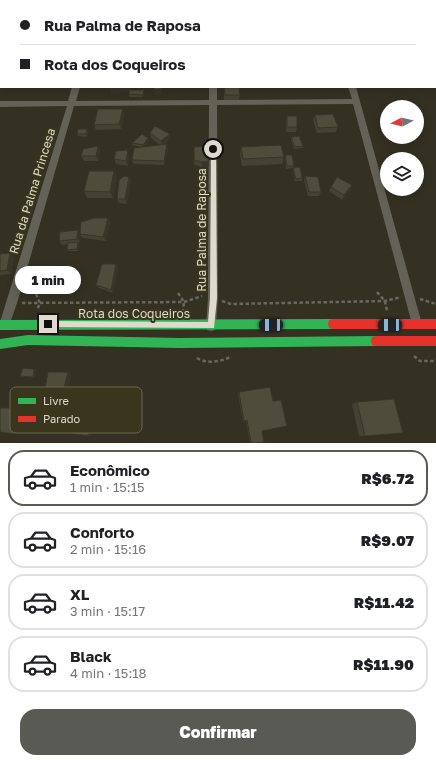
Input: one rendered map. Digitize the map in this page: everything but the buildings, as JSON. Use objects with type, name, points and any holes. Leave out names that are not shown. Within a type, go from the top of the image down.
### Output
[{"type":"main road","name":"Rota dos Coqueiros","points":[[2,325],[211,326],[436,324]]},
{"type":"main road","points":[[0,344],[28,340],[180,343],[436,341]]},
{"type":"street","name":"Rua da Palma Princesa","points":[[2,325],[12,303],[76,88]]},
{"type":"street","name":"Rua Palma de Raposa","points":[[211,326],[213,293],[213,88]]},
{"type":"street","points":[[352,88],[417,324]]},
{"type":"street","points":[[0,104],[355,101]]},
{"type":"traffic: fast","points":[[0,325],[333,324]]},
{"type":"traffic: fast","points":[[0,344],[28,340],[180,343],[376,341]]},
{"type":"traffic: jam","points":[[333,324],[436,324]]},
{"type":"traffic: jam","points":[[376,341],[436,341]]},
{"type":"route","points":[[48,324],[211,326],[213,298],[213,149]]}]
